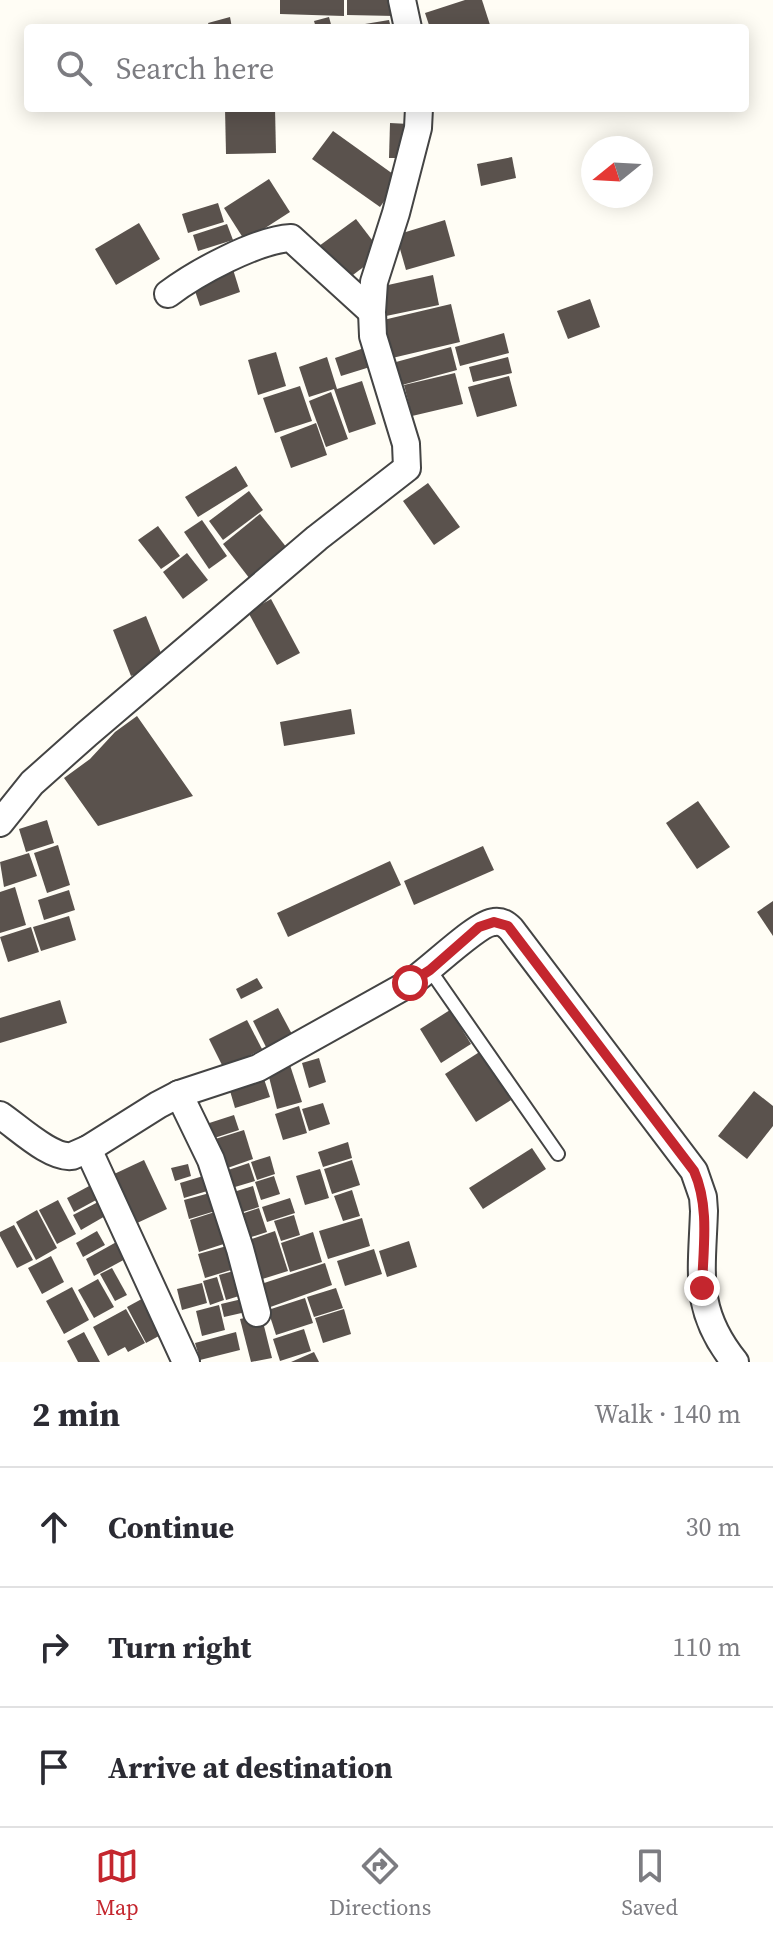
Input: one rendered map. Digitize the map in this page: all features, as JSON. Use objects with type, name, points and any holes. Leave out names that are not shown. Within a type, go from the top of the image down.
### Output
[{"type":"street","points":[[402,0],[407,24]]},
{"type":"street","points":[[0,823],[32,783],[87,734],[317,538],[407,468],[406,444],[373,336],[372,312],[374,282],[380,258],[389,241],[418,128],[419,112]]},
{"type":"street","points":[[168,294],[195,274],[220,261],[291,238],[372,312]]},
{"type":"street","points":[[0,1115],[59,1155],[72,1156],[179,1094],[258,1068],[281,1056],[430,970],[484,924],[499,922],[511,929],[694,1171],[703,1197],[704,1306],[717,1340],[735,1362]]},
{"type":"street","points":[[179,1094],[211,1160],[257,1313]]},
{"type":"street","points":[[88,1149],[186,1362]]},
{"type":"lane","points":[[430,970],[558,1154]]},
{"type":"building","points":[[280,0],[344,0],[344,16],[280,14]]},
{"type":"building","points":[[347,0],[395,0],[395,16],[347,15]]},
{"type":"building","points":[[465,0],[482,0],[490,24],[429,24],[425,13]]},
{"type":"building","points":[[230,17],[231,24],[208,24]]},
{"type":"building","points":[[329,17],[331,24],[315,24],[314,21]]},
{"type":"building","points":[[389,20],[390,24],[365,24]]},
{"type":"building","points":[[225,112],[275,112],[276,153],[226,154]]},
{"type":"building","points":[[390,123],[409,124],[407,158],[389,158]]},
{"type":"building","points":[[333,131],[400,179],[380,207],[312,159]]},
{"type":"building","points":[[512,157],[516,178],[481,186],[477,164]]},
{"type":"building","points":[[269,179],[290,212],[245,241],[224,208]]},
{"type":"building","points":[[218,203],[224,222],[188,233],[182,214]]},
{"type":"building","points":[[356,219],[382,253],[345,281],[319,246]]},
{"type":"building","points":[[445,220],[455,256],[406,270],[396,235]]},
{"type":"building","points":[[139,223],[160,259],[116,285],[95,249]]},
{"type":"building","points":[[227,224],[233,240],[198,251],[193,235]]},
{"type":"building","points":[[232,266],[240,292],[200,306],[191,279]]},
{"type":"building","points":[[433,275],[439,305],[386,316],[379,287]]},
{"type":"building","points":[[590,299],[600,327],[568,339],[557,311]]},
{"type":"building","points":[[451,304],[460,342],[388,359],[379,321]]},
{"type":"building","points":[[504,333],[509,353],[460,366],[455,347]]},
{"type":"building","points":[[451,347],[457,370],[402,385],[396,362]]},
{"type":"building","points":[[364,348],[370,367],[341,376],[335,358]]},
{"type":"building","points":[[276,352],[286,386],[258,395],[248,360]]},
{"type":"building","points":[[327,357],[337,389],[362,381],[376,424],[349,433],[334,389],[309,397],[299,367]]},
{"type":"building","points":[[508,357],[512,373],[473,382],[469,367]]},
{"type":"building","points":[[455,373],[463,404],[412,416],[404,385]]},
{"type":"building","points":[[509,376],[517,406],[477,417],[468,387]]},
{"type":"building","points":[[300,386],[312,421],[275,433],[263,398]]},
{"type":"building","points":[[331,392],[348,439],[326,447],[309,401]]},
{"type":"building","points":[[316,423],[327,455],[291,468],[280,437]]},
{"type":"building","points":[[236,466],[248,486],[198,517],[185,497]]},
{"type":"building","points":[[428,483],[460,527],[434,545],[403,501]]},
{"type":"building","points":[[249,491],[263,510],[223,540],[209,521]]},
{"type":"building","points":[[260,514],[291,553],[253,583],[223,544]]},
{"type":"building","points":[[202,520],[227,556],[209,569],[184,532]]},
{"type":"building","points":[[158,526],[180,556],[161,569],[138,540]]},
{"type":"building","points":[[187,553],[208,580],[183,599],[163,572]]},
{"type":"building","points":[[271,599],[300,653],[277,665],[248,612]]},
{"type":"building","points":[[146,616],[165,663],[131,676],[113,630]]},
{"type":"building","points":[[351,709],[355,734],[284,746],[280,722]]},
{"type":"building","points":[[137,716],[193,796],[98,826],[64,778]]},
{"type":"building","points":[[698,801],[730,847],[697,869],[666,823]]},
{"type":"building","points":[[47,820],[54,843],[26,852],[19,829]]},
{"type":"building","points":[[58,845],[70,885],[47,893],[34,853]]},
{"type":"building","points":[[483,846],[494,870],[414,905],[404,881]]},
{"type":"building","points":[[29,853],[37,876],[4,887],[0,862]]},
{"type":"building","points":[[390,861],[401,885],[288,937],[277,913]]},
{"type":"building","points":[[15,887],[26,925],[0,933],[0,892]]},
{"type":"building","points":[[69,890],[75,910],[44,920],[38,900]]},
{"type":"building","points":[[773,901],[773,936],[757,912]]},
{"type":"building","points":[[69,916],[76,940],[41,951],[33,927]]},
{"type":"building","points":[[31,927],[39,952],[8,962],[0,937]]},
{"type":"building","points":[[257,978],[263,988],[241,999],[236,989]]},
{"type":"building","points":[[60,1000],[67,1023],[0,1043],[0,1018]]},
{"type":"building","points":[[278,1008],[293,1036],[267,1049],[253,1021]]},
{"type":"building","points":[[450,1010],[471,1044],[441,1063],[420,1029]]},
{"type":"building","points":[[247,1020],[262,1049],[224,1069],[209,1039]]},
{"type":"building","points":[[481,1051],[511,1100],[476,1122],[445,1074]]},
{"type":"building","points":[[319,1058],[326,1082],[309,1088],[302,1063]]},
{"type":"building","points":[[289,1062],[302,1102],[277,1109],[267,1069]]},
{"type":"building","points":[[262,1073],[270,1097],[235,1108],[228,1084]]},
{"type":"building","points":[[754,1091],[773,1106],[773,1126],[747,1159],[718,1136]]},
{"type":"building","points":[[323,1103],[330,1124],[309,1131],[302,1109]]},
{"type":"building","points":[[299,1106],[307,1133],[283,1140],[275,1114]]},
{"type":"building","points":[[234,1115],[239,1130],[205,1141],[200,1126]]},
{"type":"building","points":[[244,1130],[253,1159],[219,1171],[209,1141]]},
{"type":"building","points":[[348,1142],[352,1158],[323,1167],[318,1152]]},
{"type":"building","points":[[532,1148],[546,1169],[483,1209],[469,1188]]},
{"type":"building","points":[[270,1156],[275,1174],[257,1180],[251,1162]]},
{"type":"building","points":[[144,1160],[167,1209],[135,1224],[112,1175]]},
{"type":"building","points":[[352,1160],[360,1185],[332,1194],[324,1169]]},
{"type":"building","points":[[249,1163],[255,1181],[225,1190],[219,1173]]},
{"type":"building","points":[[188,1164],[191,1176],[175,1181],[171,1168]]},
{"type":"building","points":[[320,1169],[329,1198],[305,1205],[296,1176]]},
{"type":"building","points":[[210,1174],[214,1189],[184,1198],[180,1183]]},
{"type":"building","points":[[274,1176],[280,1194],[261,1200],[255,1182]]},
{"type":"building","points":[[91,1185],[98,1199],[74,1212],[67,1198]]},
{"type":"building","points":[[253,1186],[259,1207],[233,1215],[227,1194]]},
{"type":"building","points":[[352,1190],[360,1216],[343,1221],[334,1196]]},
{"type":"building","points":[[217,1191],[222,1209],[189,1219],[184,1200]]},
{"type":"building","points":[[290,1198],[295,1213],[267,1222],[262,1207]]},
{"type":"building","points":[[58,1200],[76,1234],[57,1244],[39,1210]]},
{"type":"building","points":[[100,1201],[107,1215],[81,1230],[73,1215]]},
{"type":"building","points":[[259,1208],[267,1232],[242,1240],[235,1216]]},
{"type":"building","points":[[224,1209],[233,1241],[199,1252],[190,1220]]},
{"type":"building","points":[[37,1210],[57,1248],[36,1260],[16,1222]]},
{"type":"building","points":[[294,1215],[300,1235],[281,1241],[274,1221]]},
{"type":"building","points":[[362,1218],[370,1246],[328,1259],[319,1231]]},
{"type":"building","points":[[14,1225],[33,1260],[17,1268],[0,1236],[0,1232]]},
{"type":"building","points":[[97,1231],[105,1245],[83,1257],[76,1243]]},
{"type":"building","points":[[275,1231],[288,1271],[256,1281],[243,1242]]},
{"type":"building","points":[[313,1232],[322,1262],[290,1272],[281,1243]]},
{"type":"building","points":[[120,1240],[129,1257],[94,1276],[86,1259]]},
{"type":"building","points":[[409,1241],[417,1267],[387,1277],[379,1251]]},
{"type":"building","points":[[234,1244],[241,1267],[205,1278],[198,1254]]},
{"type":"building","points":[[374,1249],[382,1274],[345,1286],[337,1261]]},
{"type":"building","points":[[51,1256],[64,1282],[42,1294],[28,1268]]},
{"type":"building","points":[[325,1263],[332,1285],[262,1310],[255,1286]]},
{"type":"building","points":[[112,1268],[127,1295],[115,1301],[100,1274]]},
{"type":"building","points":[[241,1269],[249,1293],[226,1300],[219,1275]]},
{"type":"building","points":[[217,1277],[224,1300],[210,1305],[203,1281]]},
{"type":"building","points":[[98,1279],[114,1307],[94,1318],[78,1290]]},
{"type":"building","points":[[202,1283],[207,1303],[182,1310],[177,1289]]},
{"type":"building","points":[[72,1287],[89,1320],[64,1334],[46,1301]]},
{"type":"building","points":[[336,1288],[343,1308],[314,1317],[307,1297]]},
{"type":"building","points":[[149,1295],[168,1331],[146,1343],[127,1307]]},
{"type":"building","points":[[305,1298],[313,1323],[276,1335],[268,1310]]},
{"type":"building","points":[[242,1299],[246,1312],[224,1317],[221,1304]]},
{"type":"building","points":[[219,1305],[225,1330],[202,1336],[196,1311]]},
{"type":"building","points":[[126,1309],[145,1343],[128,1352],[125,1347],[108,1356],[93,1327]]},
{"type":"building","points":[[344,1309],[351,1334],[323,1343],[315,1318]]},
{"type":"building","points":[[261,1314],[272,1358],[251,1362],[240,1319]]},
{"type":"building","points":[[304,1329],[311,1351],[280,1361],[273,1339]]},
{"type":"building","points":[[84,1332],[100,1362],[78,1362],[67,1341]]},
{"type":"building","points":[[236,1332],[240,1350],[200,1360],[195,1343]]},
{"type":"building","points":[[314,1352],[319,1362],[291,1362]]},
{"type":"route","points":[[410,983],[484,924],[499,922],[508,926],[694,1171],[703,1197],[704,1211],[702,1288]]}]
